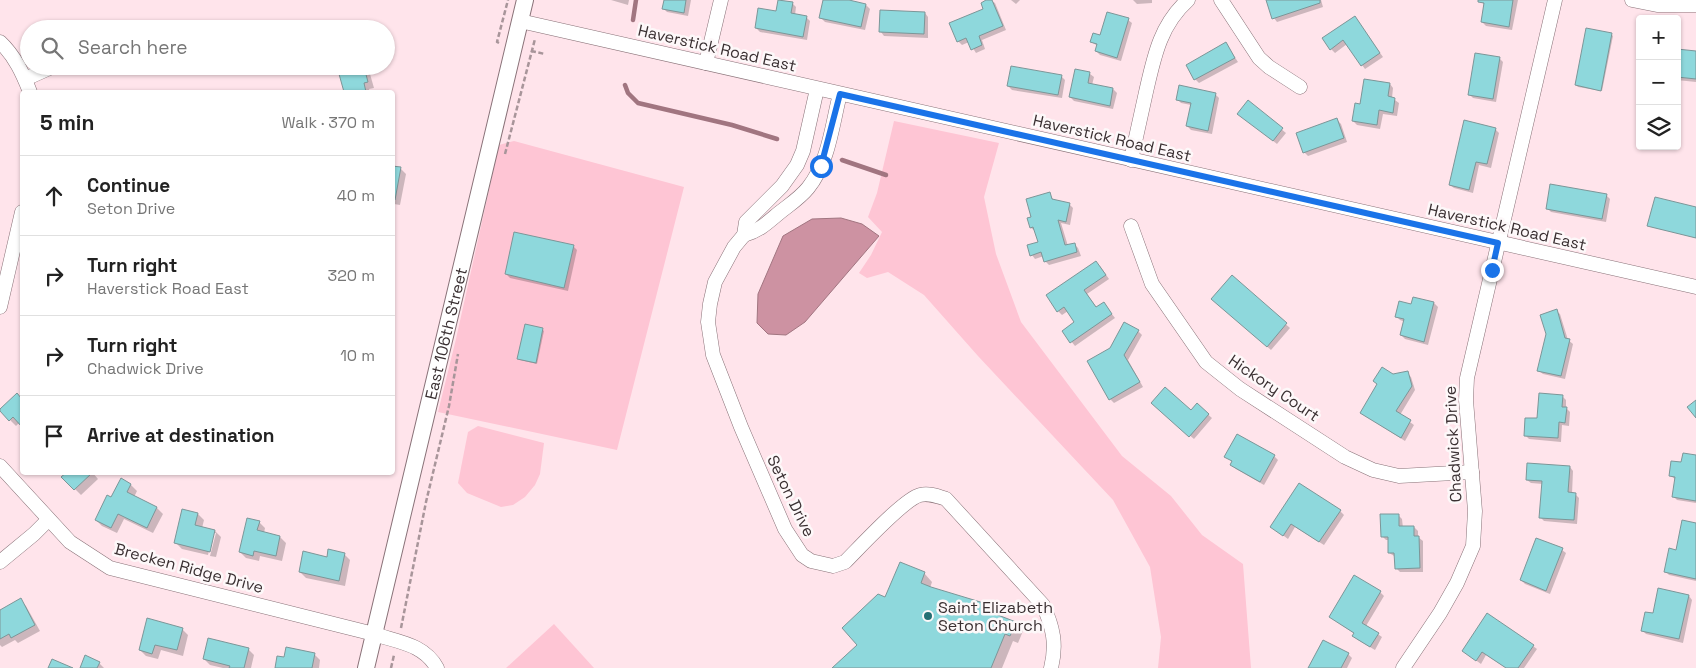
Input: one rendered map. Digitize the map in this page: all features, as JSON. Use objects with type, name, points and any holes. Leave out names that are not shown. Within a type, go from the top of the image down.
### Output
[{"type":"street","name":"East 106th Street","points":[[366,668],[526,0]]},
{"type":"street","points":[[706,63],[721,0]]},
{"type":"street","points":[[1131,160],[1156,49],[1164,29],[1188,0]]},
{"type":"street","points":[[1221,0],[1259,58],[1269,67],[1300,87]]},
{"type":"street","name":"Chadwick Drive","points":[[1409,666],[1457,583],[1473,546],[1475,512],[1466,400],[1467,378],[1555,0]]},
{"type":"street","points":[[1632,0],[1657,5],[1696,5]]},
{"type":"street","name":"Haverstick Road East","points":[[520,21],[1696,287]]},
{"type":"street","points":[[0,42],[20,69]]},
{"type":"street","points":[[23,75],[29,90]]},
{"type":"street","points":[[25,79],[34,75]]},
{"type":"street","name":"Seton Drive","points":[[817,89],[803,151],[797,165],[782,186],[746,222],[744,235],[724,263],[715,282],[709,313],[710,340],[713,355],[744,436],[785,530],[802,555],[811,561],[833,566],[845,562],[905,504],[918,495],[931,494],[946,499],[1043,605],[1052,624],[1054,642],[1051,668]]},
{"type":"street","name":"Seton Drive","points":[[744,235],[756,232],[800,196],[814,180],[825,154],[840,94]]},
{"type":"street","points":[[0,307],[20,221]]},
{"type":"street","name":"Hickory Court","points":[[1131,226],[1152,284],[1206,362],[1240,389],[1345,458],[1374,470],[1398,476],[1472,472]]},
{"type":"street","name":"Brecken Ridge Drive","points":[[0,466],[70,542],[110,568],[374,634]]},
{"type":"street","points":[[0,562],[48,520]]},
{"type":"street","points":[[374,634],[417,647],[425,652],[437,668]]},
{"type":"path","points":[[504,160],[537,25]]},
{"type":"path","points":[[391,668],[426,502],[449,406],[459,348]]},
{"type":"shaded area","points":[[894,121],[999,143],[984,197],[996,254],[1021,322],[1122,456],[1171,496],[1202,535],[1243,564],[1251,668],[1158,668],[1161,637],[1150,567],[1113,500],[978,356],[924,295],[888,272],[867,278],[859,273],[871,255],[882,232],[868,217],[877,193]]},
{"type":"shaded area","points":[[514,141],[684,187],[617,450],[438,412],[499,145]]},
{"type":"shaded area","points":[[841,218],[862,224],[879,236],[805,322],[786,335],[768,334],[757,323],[758,294],[783,236],[812,219]]},
{"type":"shaded area","points":[[478,426],[544,443],[540,474],[535,485],[525,497],[513,505],[501,507],[467,493],[458,483],[468,432]]},
{"type":"shaded area","points":[[554,624],[594,668],[506,668]]},
{"type":"building","points":[[664,0],[686,0],[684,13],[662,9]]},
{"type":"building","points":[[778,0],[793,2],[791,13],[807,16],[803,37],[755,28],[758,8],[776,11]]},
{"type":"building","points":[[823,0],[849,0],[866,4],[861,27],[819,18]]},
{"type":"building","points":[[986,0],[992,0],[1003,26],[979,36],[982,45],[971,50],[966,38],[957,42],[949,23],[983,9],[981,3]]},
{"type":"building","points":[[1266,0],[1320,0],[1320,3],[1272,19]]},
{"type":"building","points":[[1478,0],[1513,0],[1509,27],[1481,22],[1484,3],[1478,2]]},
{"type":"building","points":[[880,10],[925,12],[924,34],[879,32]]},
{"type":"building","points":[[1107,12],[1129,18],[1117,58],[1095,51],[1097,44],[1090,42],[1093,33],[1100,35]]},
{"type":"building","points":[[1355,16],[1380,53],[1361,66],[1343,40],[1330,50],[1322,38]]},
{"type":"building","points":[[1586,28],[1612,33],[1601,91],[1575,85]]},
{"type":"building","points":[[1226,42],[1235,58],[1194,80],[1186,65]]},
{"type":"building","points":[[1681,49],[1696,51],[1696,79],[1681,77]]},
{"type":"building","points":[[1475,53],[1500,57],[1493,99],[1468,95]]},
{"type":"building","points":[[1011,66],[1062,75],[1058,95],[1007,86]]},
{"type":"building","points":[[1075,69],[1090,72],[1088,83],[1113,88],[1110,106],[1069,97]]},
{"type":"building","points":[[339,75],[366,75],[368,82],[364,83],[366,90],[343,90]]},
{"type":"building","points":[[1364,79],[1390,83],[1388,96],[1395,98],[1393,113],[1379,110],[1377,125],[1352,121],[1355,103],[1360,104]]},
{"type":"building","points":[[1179,85],[1216,93],[1208,131],[1186,126],[1191,103],[1176,100]]},
{"type":"building","points":[[1248,100],[1283,128],[1273,141],[1237,114]]},
{"type":"building","points":[[1337,118],[1344,138],[1303,153],[1296,133]]},
{"type":"building","points":[[1464,120],[1496,128],[1487,164],[1476,162],[1469,190],[1449,185]]},
{"type":"building","points":[[395,166],[401,167],[395,200]]},
{"type":"building","points":[[1550,184],[1607,194],[1602,219],[1546,209]]},
{"type":"building","points":[[1050,192],[1052,199],[1070,203],[1066,222],[1058,220],[1065,245],[1075,243],[1077,252],[1044,262],[1041,252],[1030,256],[1027,245],[1038,242],[1033,227],[1030,228],[1027,218],[1031,217],[1026,199]]},
{"type":"building","points":[[1655,197],[1696,207],[1696,238],[1647,226]]},
{"type":"building","points":[[514,232],[574,245],[564,288],[505,274]]},
{"type":"building","points":[[1096,261],[1106,275],[1084,290],[1096,307],[1104,302],[1112,314],[1070,343],[1062,331],[1074,322],[1064,307],[1057,312],[1046,295]]},
{"type":"building","points":[[1232,275],[1287,323],[1267,347],[1211,299]]},
{"type":"building","points":[[1413,297],[1434,302],[1424,342],[1400,335],[1404,319],[1395,317],[1399,301],[1411,304]]},
{"type":"building","points":[[1557,309],[1565,338],[1570,339],[1561,376],[1537,371],[1546,334],[1540,315]]},
{"type":"building","points":[[1124,322],[1139,330],[1124,355],[1140,382],[1109,400],[1087,361],[1110,348]]},
{"type":"building","points":[[525,324],[543,328],[536,363],[517,359]]},
{"type":"building","points":[[1382,367],[1393,374],[1408,371],[1412,386],[1396,411],[1411,420],[1401,438],[1360,413],[1377,384],[1373,381]]},
{"type":"building","points":[[1165,387],[1191,410],[1197,403],[1209,414],[1189,437],[1151,403]]},
{"type":"building","points":[[17,393],[20,397],[20,425],[13,417],[9,421],[0,409]]},
{"type":"building","points":[[1539,393],[1563,395],[1562,407],[1567,407],[1565,423],[1559,422],[1558,438],[1524,436],[1525,418],[1537,418]]},
{"type":"building","points":[[1696,400],[1696,418],[1687,407]]},
{"type":"building","points":[[1237,434],[1275,455],[1260,482],[1230,465],[1232,461],[1224,457]]},
{"type":"building","points":[[1683,453],[1696,455],[1696,501],[1672,497],[1675,477],[1669,476],[1671,461],[1681,462]]},
{"type":"building","points":[[1527,463],[1570,466],[1568,492],[1576,493],[1574,520],[1539,518],[1542,481],[1526,480]]},
{"type":"building","points":[[63,475],[90,475],[74,490],[61,477]]},
{"type":"building","points":[[121,478],[131,484],[127,492],[157,507],[147,528],[118,514],[111,528],[95,520],[107,495],[111,497]]},
{"type":"building","points":[[1299,483],[1341,510],[1319,542],[1291,524],[1283,536],[1270,527]]},
{"type":"building","points":[[182,509],[198,513],[195,525],[215,530],[210,552],[174,543]]},
{"type":"building","points":[[1380,514],[1399,514],[1399,526],[1414,526],[1414,536],[1419,536],[1420,568],[1395,569],[1394,553],[1388,553],[1388,537],[1381,537]]},
{"type":"building","points":[[247,518],[260,521],[257,530],[280,536],[276,556],[254,551],[253,556],[239,552]]},
{"type":"building","points":[[1682,520],[1696,523],[1696,579],[1664,572],[1669,548],[1676,550]]},
{"type":"building","points":[[1536,538],[1563,548],[1546,591],[1520,580]]},
{"type":"building","points":[[328,549],[345,553],[339,581],[299,572],[303,551],[327,557]]},
{"type":"building","name":"Saint Elizabeth Seton Church","points":[[900,562],[925,572],[921,583],[987,604],[985,610],[1016,622],[1010,636],[1005,634],[991,668],[832,668],[857,645],[842,628],[878,594],[885,597]]},
{"type":"building","points":[[1354,575],[1381,591],[1362,623],[1379,633],[1370,647],[1352,636],[1354,633],[1329,617]]},
{"type":"building","points":[[1658,588],[1689,595],[1679,639],[1641,631],[1645,612],[1653,613]]},
{"type":"building","points":[[21,598],[35,625],[11,638],[9,634],[0,639],[0,610]]},
{"type":"building","points":[[1487,613],[1534,645],[1518,668],[1506,668],[1482,652],[1476,661],[1462,651]]},
{"type":"building","points":[[147,618],[183,628],[177,650],[155,645],[152,654],[139,650]]},
{"type":"building","points":[[208,638],[249,648],[244,668],[229,668],[230,666],[203,659]]},
{"type":"building","points":[[1323,640],[1349,653],[1341,668],[1308,668]]},
{"type":"building","points":[[286,647],[315,653],[312,668],[275,668],[277,656],[284,657]]},
{"type":"building","points":[[85,655],[100,662],[97,668],[80,668]]},
{"type":"building","points":[[52,659],[73,668],[48,668]]},
{"type":"waterway","points":[[633,20],[636,0]]},
{"type":"waterway","points":[[625,85],[628,93],[638,103],[732,125],[777,139]]},
{"type":"waterway","points":[[842,160],[886,175]]},
{"type":"place","name":"Saint Elizabeth Seton Church","points":[[928,616]]},
{"type":"route","points":[[821,166],[840,94],[1498,243],[1492,270]]}]
